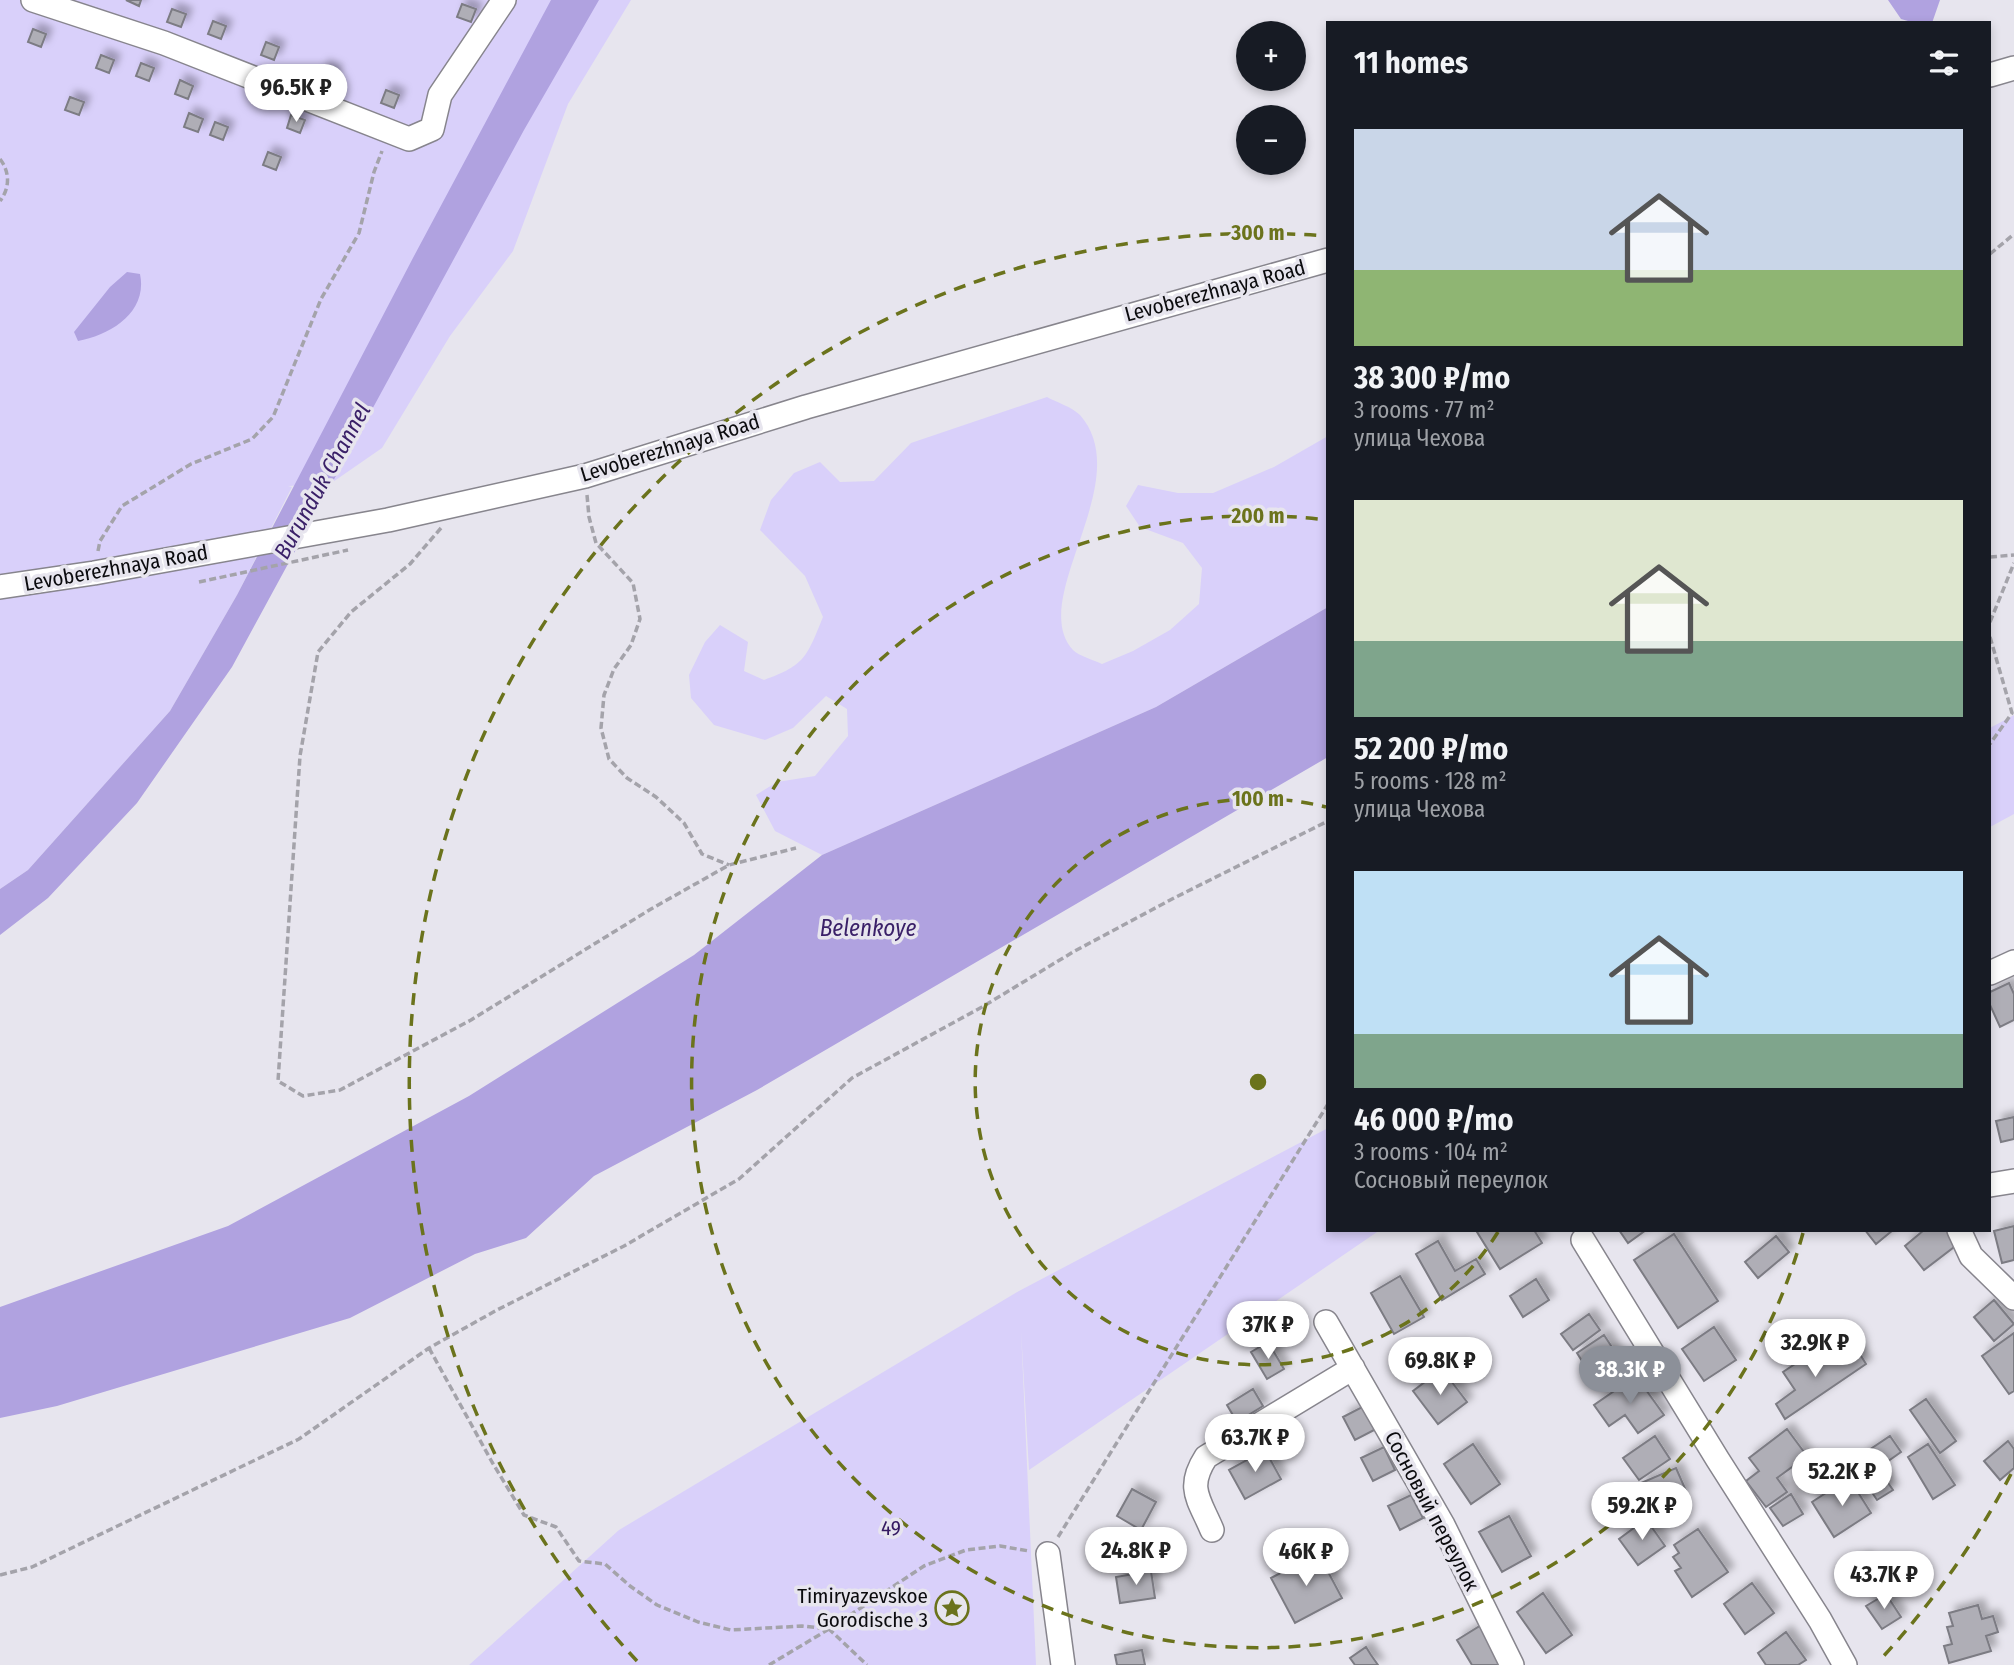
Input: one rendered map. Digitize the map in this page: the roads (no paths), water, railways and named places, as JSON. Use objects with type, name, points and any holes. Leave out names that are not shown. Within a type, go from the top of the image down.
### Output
[{"type":"street","points":[[33,0],[164,43],[409,139],[432,129],[440,95],[504,0]]},
{"type":"street","points":[[1991,75],[2014,68]]},
{"type":"street","name":"Levoberezhnaya Road","points":[[0,587],[94,573],[388,520],[585,475],[806,407],[1326,261]]},
{"type":"street","points":[[1991,973],[2014,962]]},
{"type":"street","points":[[1991,1185],[2014,1181]]},
{"type":"street","points":[[1960,1232],[1971,1256],[2014,1298]]},
{"type":"street","points":[[1583,1240],[1718,1460],[1821,1620],[1845,1665]]},
{"type":"street","name":"Сосновый переулок","points":[[1326,1322],[1443,1525],[1512,1665]]},
{"type":"street","points":[[1212,1530],[1194,1487],[1198,1470],[1206,1457],[1353,1368]]},
{"type":"street","points":[[1048,1554],[1063,1665]]},
{"type":"water","name":"Burunduk Channel","points":[[551,0],[599,0],[524,130],[232,667],[137,803],[48,898],[0,935],[0,889],[28,870],[170,711],[237,595]]},
{"type":"water","points":[[1888,0],[1940,0],[1933,21],[1901,19]]},
{"type":"water","points":[[127,272],[140,274],[141,288],[133,310],[114,327],[78,341],[74,332],[110,287]]},
{"type":"water","name":"Belenkoye","points":[[1326,608],[1326,758],[757,1090],[594,1176],[526,1238],[475,1254],[350,1318],[57,1406],[0,1418],[0,1307],[228,1226],[469,1096],[694,955],[822,855],[1156,707]]},
{"type":"place","name":"Timiryazevskoe Gorodische 3","points":[[952,1608]]},
{"type":"park label","name":"49","points":[[891,1528]]}]
